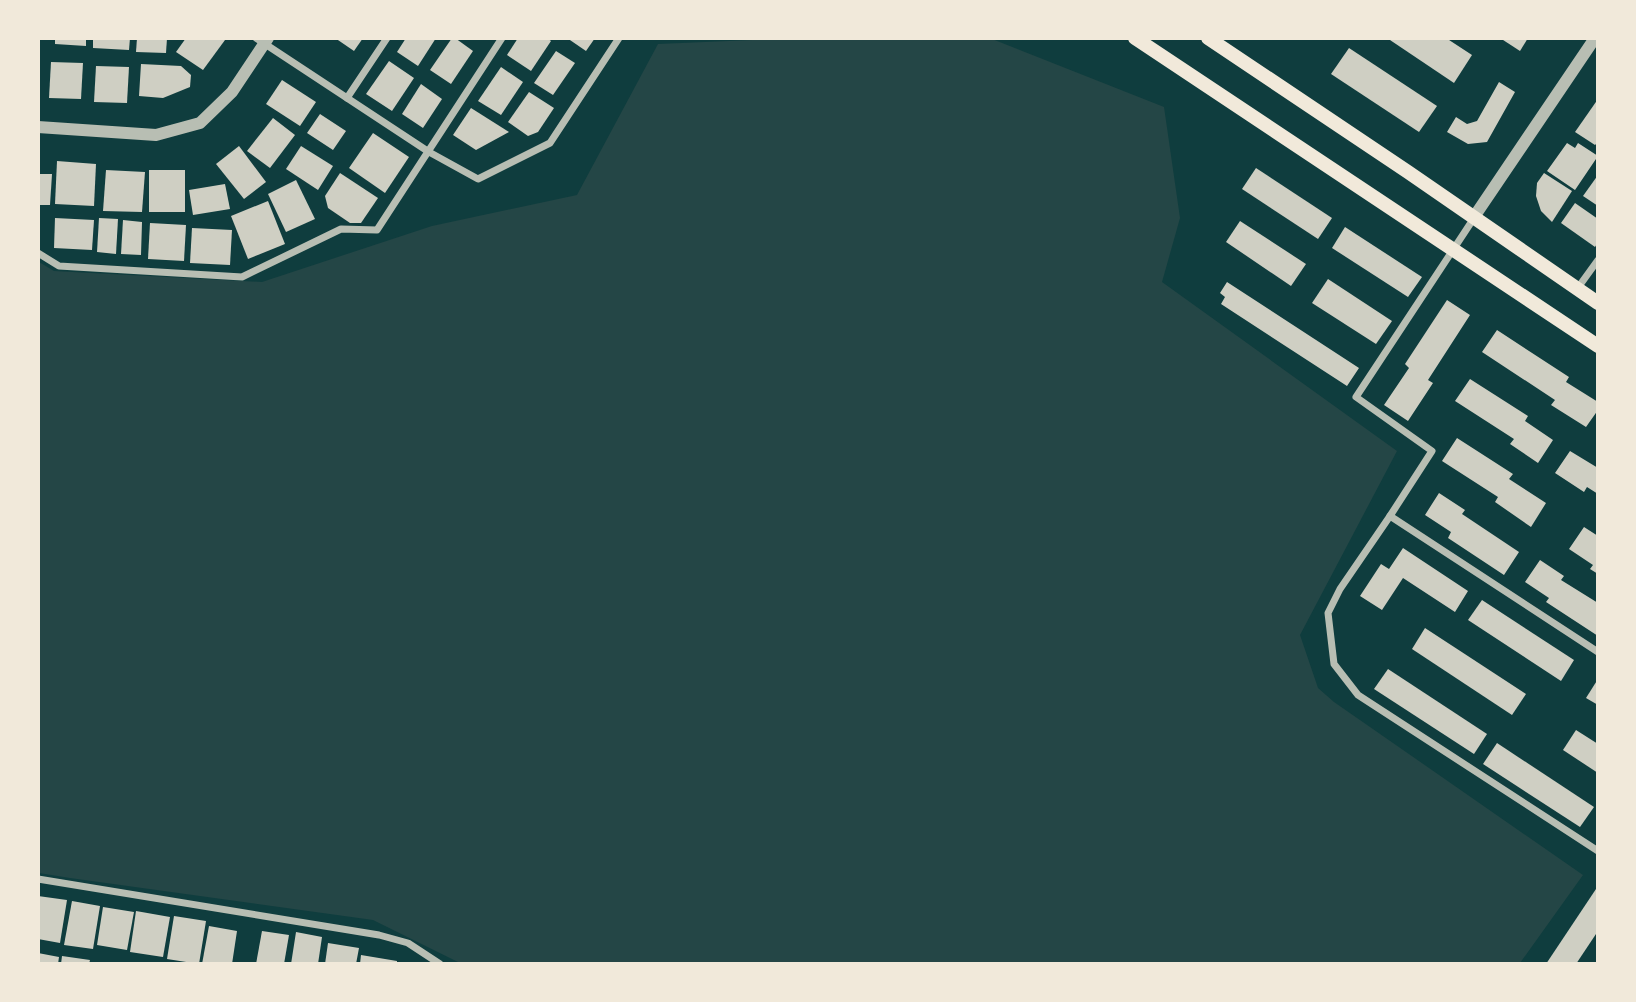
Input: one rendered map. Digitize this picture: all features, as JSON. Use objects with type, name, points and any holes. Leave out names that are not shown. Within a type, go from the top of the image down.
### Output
[{"type":"main road","points":[[1135,38],[1598,346]]},
{"type":"main road","points":[[1208,38],[1598,303]]},
{"type":"street","points":[[347,98],[387,38]]},
{"type":"street","points":[[38,253],[59,265],[242,278],[341,229],[377,230],[502,38]]},
{"type":"street","points":[[38,127],[156,135],[200,123],[232,92],[263,40],[429,152],[478,179],[550,142],[620,38]]},
{"type":"street","points":[[1595,38],[1356,397],[1432,451],[1340,589],[1328,613],[1334,664],[1358,695],[1598,851]]},
{"type":"street","points":[[1577,290],[1598,260]]},
{"type":"street","points":[[1390,516],[1598,652]]},
{"type":"street","points":[[38,879],[379,934],[408,943],[440,964]]},
{"type":"shaded area","points":[[773,39],[992,39],[1164,107],[1180,218],[1162,282],[1397,451],[1300,635],[1318,688],[1334,702],[1583,875],[1520,963],[460,963],[373,920],[39,873],[39,262],[54,271],[262,282],[432,226],[577,195],[658,44]]},
{"type":"building","points":[[55,38],[86,38],[86,46],[55,44]]},
{"type":"building","points":[[93,38],[130,38],[129,50],[93,48]]},
{"type":"building","points":[[137,38],[167,38],[166,53],[136,52]]},
{"type":"building","points":[[186,38],[225,40],[203,70],[176,52]]},
{"type":"building","points":[[335,38],[363,38],[354,51]]},
{"type":"building","points":[[406,38],[436,38],[418,66],[397,52]]},
{"type":"building","points":[[452,38],[473,51],[451,84],[430,70]]},
{"type":"building","points":[[518,38],[547,38],[551,41],[531,71],[507,55]]},
{"type":"building","points":[[567,38],[595,38],[586,51]]},
{"type":"building","points":[[1387,38],[1446,38],[1472,55],[1454,83]]},
{"type":"building","points":[[1500,38],[1528,38],[1520,51]]},
{"type":"building","points":[[1349,48],[1437,106],[1419,132],[1331,74]]},
{"type":"building","points":[[556,51],[575,63],[553,95],[534,83]]},
{"type":"building","points":[[389,61],[414,78],[392,111],[366,94]]},
{"type":"building","points":[[51,62],[83,63],[81,99],[49,98]]},
{"type":"building","points":[[141,64],[181,66],[191,75],[190,87],[163,98],[139,96]]},
{"type":"building","points":[[96,66],[129,67],[127,103],[94,102]]},
{"type":"building","points":[[501,67],[523,82],[501,115],[478,101]]},
{"type":"building","points":[[282,80],[316,102],[300,126],[266,104]]},
{"type":"building","points":[[1499,82],[1515,92],[1487,142],[1468,144],[1447,132],[1456,117],[1467,124],[1477,121]]},
{"type":"building","points":[[421,84],[442,99],[423,128],[402,114]]},
{"type":"building","points":[[529,92],[554,108],[538,132],[528,136],[508,122]]},
{"type":"building","points":[[1598,99],[1598,142],[1595,145],[1575,132]]},
{"type":"building","points":[[471,108],[509,132],[476,150],[453,135]]},
{"type":"building","points":[[320,114],[346,131],[333,150],[307,133]]},
{"type":"building","points":[[273,118],[295,135],[270,168],[247,151]]},
{"type":"building","points":[[373,133],[409,157],[385,193],[349,168]]},
{"type":"building","points":[[1567,143],[1575,148],[1578,143],[1598,156],[1575,190],[1547,171]]},
{"type":"building","points":[[239,146],[266,182],[244,199],[216,164]]},
{"type":"building","points":[[301,146],[333,166],[318,190],[286,169]]},
{"type":"building","points":[[57,161],[96,164],[94,206],[55,204]]},
{"type":"building","points":[[1256,168],[1332,218],[1318,239],[1242,189]]},
{"type":"building","points":[[106,170],[145,172],[142,212],[103,211]]},
{"type":"building","points":[[149,170],[185,170],[185,212],[149,212]]},
{"type":"building","points":[[340,173],[378,198],[361,223],[350,223],[328,208],[325,196]]},
{"type":"building","points":[[1544,173],[1572,191],[1552,222],[1541,211],[1536,196],[1537,183]]},
{"type":"building","points":[[38,174],[52,174],[50,205],[38,205]]},
{"type":"building","points":[[1598,175],[1598,206],[1583,196]]},
{"type":"building","points":[[296,180],[315,219],[286,232],[268,194]]},
{"type":"building","points":[[225,184],[230,209],[193,215],[189,190]]},
{"type":"building","points":[[268,201],[285,244],[248,259],[231,216]]},
{"type":"building","points":[[1575,203],[1598,219],[1598,242],[1595,247],[1561,223]]},
{"type":"building","points":[[55,218],[94,220],[92,250],[54,248]]},
{"type":"building","points":[[99,218],[118,219],[116,254],[97,252]]},
{"type":"building","points":[[123,220],[142,222],[141,255],[121,254]]},
{"type":"building","points":[[1240,221],[1306,264],[1291,286],[1226,242]]},
{"type":"building","points":[[150,223],[186,225],[184,261],[148,259]]},
{"type":"building","points":[[1345,227],[1422,277],[1408,297],[1332,248]]},
{"type":"building","points":[[192,228],[232,230],[230,265],[190,263]]},
{"type":"building","points":[[1328,279],[1392,321],[1376,344],[1312,303]]},
{"type":"building","points":[[1227,282],[1359,368],[1347,386],[1221,304],[1225,297],[1220,293]]},
{"type":"building","points":[[1447,300],[1470,315],[1428,380],[1433,383],[1408,421],[1384,405],[1409,368],[1405,364]]},
{"type":"building","points":[[1497,330],[1569,377],[1566,382],[1598,402],[1598,410],[1586,427],[1551,405],[1555,400],[1482,352]]},
{"type":"building","points":[[1470,379],[1528,416],[1525,421],[1553,440],[1538,463],[1510,444],[1514,439],[1455,401]]},
{"type":"building","points":[[1457,438],[1513,474],[1509,479],[1546,503],[1531,527],[1495,502],[1498,497],[1442,461]]},
{"type":"building","points":[[1570,451],[1598,468],[1598,494],[1587,487],[1584,492],[1555,473]]},
{"type":"building","points":[[1439,493],[1465,510],[1462,514],[1519,552],[1504,575],[1448,538],[1451,532],[1425,515]]},
{"type":"building","points":[[1584,527],[1598,536],[1598,574],[1590,569],[1593,565],[1569,549]]},
{"type":"building","points":[[1403,548],[1468,591],[1455,612],[1403,578],[1382,610],[1360,596],[1381,564],[1389,569]]},
{"type":"building","points":[[1540,560],[1564,576],[1561,580],[1598,603],[1598,636],[1546,602],[1549,598],[1525,582]]},
{"type":"building","points":[[1482,600],[1574,660],[1561,681],[1468,620]]},
{"type":"building","points":[[1425,628],[1526,694],[1512,715],[1412,649]]},
{"type":"building","points":[[1388,669],[1487,734],[1474,754],[1374,689]]},
{"type":"building","points":[[1598,679],[1598,705],[1586,698]]},
{"type":"building","points":[[1576,730],[1598,744],[1598,773],[1563,750]]},
{"type":"building","points":[[1497,743],[1594,807],[1580,827],[1483,764]]},
{"type":"building","points":[[1598,886],[1598,931],[1576,964],[1546,964]]},
{"type":"building","points":[[38,896],[67,900],[60,943],[38,939]]},
{"type":"building","points":[[72,901],[100,906],[93,949],[64,945]]},
{"type":"building","points":[[103,907],[134,912],[127,950],[97,945]]},
{"type":"building","points":[[136,911],[170,917],[163,957],[130,952]]},
{"type":"building","points":[[174,916],[206,921],[199,964],[167,959]]},
{"type":"building","points":[[209,926],[237,931],[232,964],[202,964]]},
{"type":"building","points":[[262,931],[289,935],[284,964],[256,964]]},
{"type":"building","points":[[296,932],[322,937],[318,964],[291,964]]},
{"type":"building","points":[[328,943],[359,948],[356,964],[325,964]]},
{"type":"building","points":[[38,953],[59,957],[58,964],[38,964]]},
{"type":"building","points":[[361,955],[397,961],[397,964],[360,964]]},
{"type":"building","points":[[62,956],[90,960],[89,964],[61,964]]}]
